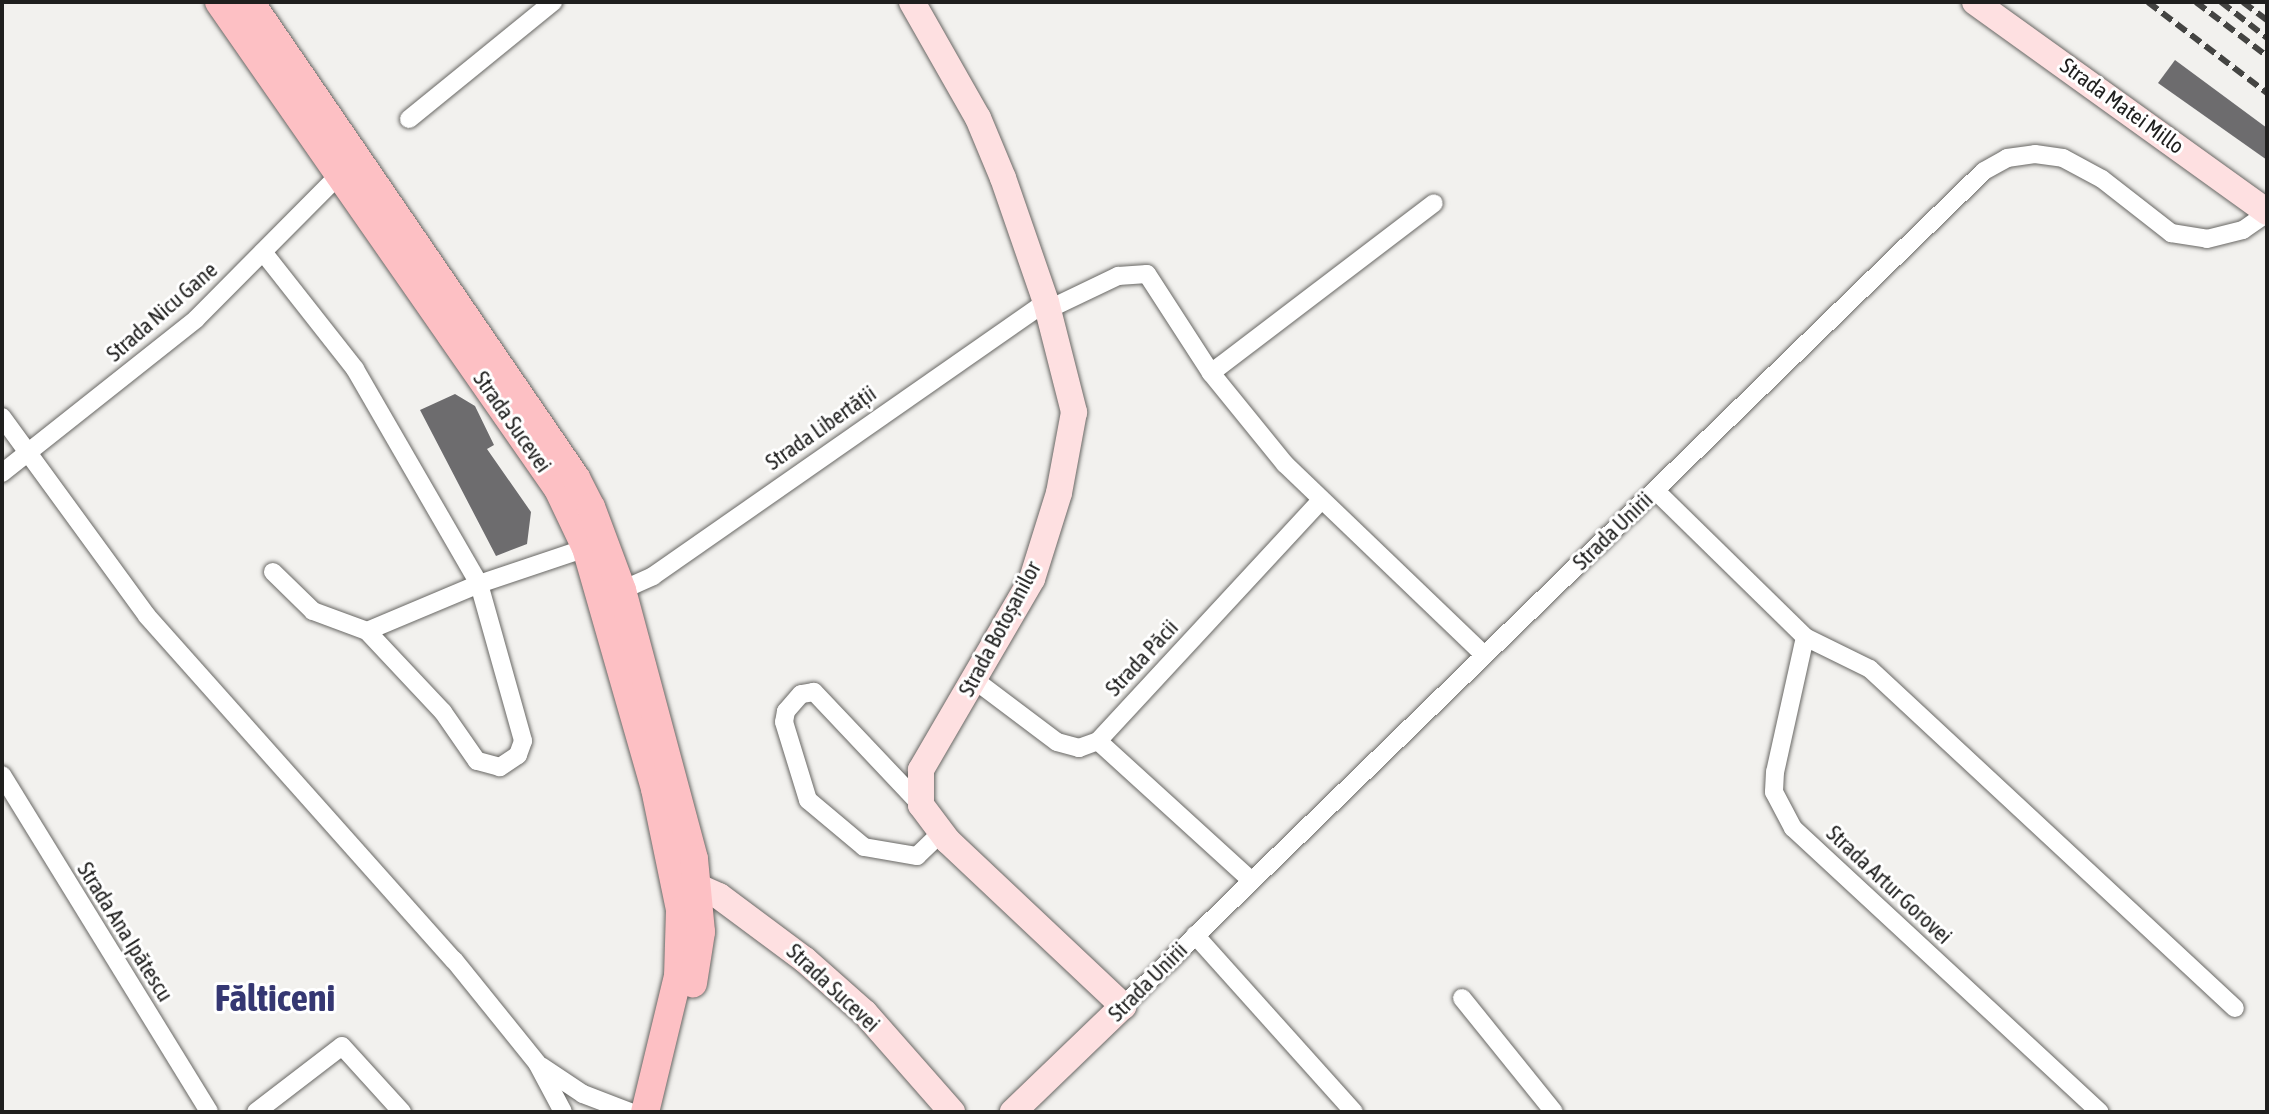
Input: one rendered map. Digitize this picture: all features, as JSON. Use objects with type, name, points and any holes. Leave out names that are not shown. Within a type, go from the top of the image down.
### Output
[{"type":"main road","name":"Strada Sucevei","points":[[219,2],[281,69],[576,478],[622,590],[687,880]]},
{"type":"main road","name":"Strada Sucevei","points":[[250,2],[281,69],[341,173],[558,489],[586,548],[687,880]]},
{"type":"main road","points":[[645,1112],[678,976],[687,880]]},
{"type":"main road","points":[[662,1112],[695,972],[701,932],[687,880]]},
{"type":"street","points":[[409,119],[553,2]]},
{"type":"street","name":"Strada Botoșanilor","points":[[912,2],[978,118],[1047,306],[1074,412],[1068,455],[1032,579],[976,681],[921,770],[921,805]]},
{"type":"street","name":"Strada Matei Millo","points":[[1975,2],[2267,212]]},
{"type":"street","name":"Strada Unirii","points":[[1013,1112],[1984,171],[2007,158],[2035,154],[2063,158],[2102,179],[2171,233],[2207,239],[2243,230],[2267,212]]},
{"type":"street","name":"Strada Nicu Gane","points":[[2,473],[196,319],[341,173]]},
{"type":"street","points":[[1211,373],[1434,203]]},
{"type":"street","points":[[263,252],[355,369],[479,584],[523,741],[508,764],[492,767],[477,761],[443,712],[367,631],[313,611],[273,572]]},
{"type":"street","points":[[1047,306],[1118,276],[1147,274],[1211,373],[1319,502],[1484,655]]},
{"type":"street","name":"Strada Libertății","points":[[622,590],[653,576],[1047,306]]},
{"type":"street","points":[[2,417],[147,616],[425,926],[537,1063],[563,1112]]},
{"type":"street","points":[[1656,491],[1805,637],[1870,669],[2235,1008]]},
{"type":"street","name":"Strada Păcii","points":[[1098,741],[1319,502]]},
{"type":"street","points":[[367,631],[479,584],[586,548]]},
{"type":"street","name":"Strada Artur Gorovei","points":[[1805,637],[1775,772],[1781,811],[1793,828],[2100,1112]]},
{"type":"street","points":[[976,681],[1057,742],[1079,748],[1098,741],[1251,880]]},
{"type":"street","points":[[942,832],[917,856],[864,847],[805,795],[784,722],[786,711],[801,694],[814,692],[921,805],[942,832],[1123,1006]]},
{"type":"street","name":"Strada Ana Ipătescu","points":[[2,775],[209,1112]]},
{"type":"street","name":"Strada Sucevei","points":[[687,880],[777,937],[865,1013],[952,1112]]},
{"type":"street","points":[[1195,935],[1354,1112]]},
{"type":"street","points":[[1462,998],[1554,1112]]},
{"type":"street","points":[[256,1112],[342,1046],[402,1112]]},
{"type":"street","points":[[537,1063],[583,1094],[630,1112]]},
{"type":"building","points":[[2175,60],[2267,128],[2267,160],[2158,83]]},
{"type":"building","points":[[455,394],[475,406],[494,445],[487,449],[531,512],[527,544],[496,556],[420,410]]},
{"type":"railway","points":[[2148,2],[2267,93]]},
{"type":"railway","points":[[2196,2],[2267,56]]},
{"type":"railway","points":[[2221,2],[2267,38]]},
{"type":"railway","points":[[2243,2],[2267,20]]},
{"type":"district","name":"Fălticeni","points":[[275,998]]}]
